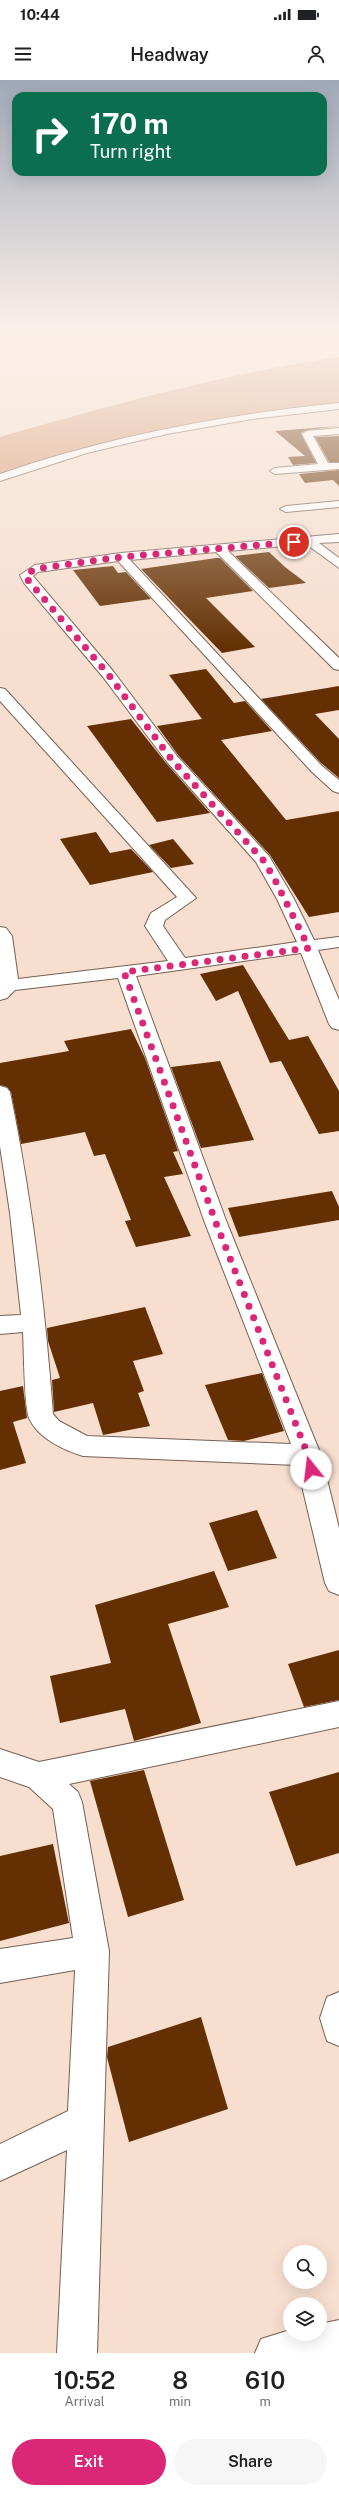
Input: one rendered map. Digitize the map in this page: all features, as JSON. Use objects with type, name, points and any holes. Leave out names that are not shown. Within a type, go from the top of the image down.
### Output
[{"type":"street","points":[[0,478],[75,452],[143,436]]},
{"type":"street","points":[[308,436],[325,467]]},
{"type":"street","points":[[275,471],[339,466]]},
{"type":"street","points":[[286,509],[339,504]]},
{"type":"street","points":[[339,538],[121,557],[35,569],[26,575],[28,580],[108,674],[172,760],[263,860],[274,878],[309,948],[339,1024]]},
{"type":"street","points":[[310,541],[339,564]]},
{"type":"street","points":[[218,548],[339,666]]},
{"type":"street","points":[[121,557],[317,768],[339,788]]},
{"type":"street","points":[[2,698],[187,898],[157,917],[154,926],[180,965]]},
{"type":"street","points":[[1,935],[5,990],[124,972],[309,948],[339,942]]},
{"type":"street","points":[[124,972],[216,1223],[308,1455],[339,1583]]},
{"type":"street","points":[[0,1092],[8,1164],[35,1322],[41,1416],[50,1428],[84,1446],[308,1455]]},
{"type":"street","points":[[0,1324],[35,1322]]},
{"type":"street","points":[[39,1776],[339,1714]]},
{"type":"street","points":[[0,1763],[39,1776],[67,1802],[92,1951],[76,2353]]},
{"type":"street","points":[[0,1966],[92,1951]]},
{"type":"street","points":[[339,2008],[336,2018],[339,2029]]},
{"type":"street","points":[[0,2163],[85,2122]]},
{"type":"street","points":[[275,2353],[339,2339]]},
{"type":"shaded area","points":[[141,436],[53,459],[0,479],[0,437]]},
{"type":"building","points":[[281,436],[303,436],[316,463],[293,465],[288,457],[305,456]]},
{"type":"building","points":[[339,436],[339,462],[329,462],[315,437]]},
{"type":"building","points":[[339,470],[339,486],[333,480],[305,483],[299,474]]},
{"type":"building","points":[[269,552],[285,567],[306,583],[269,588],[235,556]]},
{"type":"building","points":[[220,558],[253,591],[206,598],[255,647],[222,653],[141,569]]},
{"type":"building","points":[[113,566],[118,573],[126,572],[151,599],[100,606],[73,570]]},
{"type":"building","points":[[206,669],[234,703],[245,701],[272,731],[221,740],[286,820],[339,811],[339,912],[309,917],[270,855],[178,755],[157,726],[202,719],[169,675]]},
{"type":"building","points":[[339,686],[339,710],[315,714],[339,739],[339,778],[321,763],[261,699]]},
{"type":"building","points":[[131,719],[166,763],[210,813],[157,822],[87,726]]},
{"type":"building","points":[[96,832],[110,853],[131,849],[153,872],[90,885],[60,839]]},
{"type":"building","points":[[173,839],[194,864],[171,868],[149,845]]},
{"type":"building","points":[[243,965],[289,1040],[308,1036],[339,1091],[339,1131],[319,1134],[281,1061],[270,1063],[238,991],[216,1001],[200,974]]},
{"type":"building","points":[[131,1029],[145,1058],[178,1151],[173,1152],[183,1174],[164,1177],[191,1236],[136,1247],[125,1221],[131,1220],[105,1154],[94,1156],[85,1132],[21,1144],[11,1092],[7,1087],[0,1085],[0,1063],[69,1051],[64,1041]]},
{"type":"building","points":[[220,1061],[254,1140],[201,1148],[171,1067]]},
{"type":"building","points":[[332,1191],[339,1207],[339,1220],[239,1237],[228,1208]]},
{"type":"building","points":[[145,1307],[163,1354],[133,1361],[144,1391],[138,1393],[150,1426],[103,1435],[93,1403],[54,1412],[52,1380],[60,1378],[48,1341],[47,1328]]},
{"type":"building","points":[[262,1373],[284,1431],[244,1441],[228,1440],[205,1385]]},
{"type":"building","points":[[23,1386],[27,1418],[13,1422],[26,1463],[0,1470],[0,1391]]},
{"type":"building","points":[[257,1510],[277,1558],[228,1571],[209,1523]]},
{"type":"building","points":[[214,1571],[229,1607],[168,1624],[201,1723],[134,1741],[125,1709],[60,1723],[50,1676],[111,1663],[95,1605]]},
{"type":"building","points":[[339,1650],[339,1700],[304,1707],[288,1664]]},
{"type":"building","points":[[144,1770],[184,1900],[128,1917],[90,1781]]},
{"type":"building","points":[[339,1772],[339,1853],[296,1866],[269,1792]]},
{"type":"building","points":[[53,1844],[69,1923],[0,1941],[0,1856]]},
{"type":"building","points":[[201,2017],[228,2109],[129,2142],[107,2057],[108,2047]]},
{"type":"route","points":[[294,542],[121,557],[35,569],[26,575],[28,580],[108,674],[172,760],[263,860],[274,878],[309,948],[124,972],[216,1223],[308,1455],[311,1469]]}]
